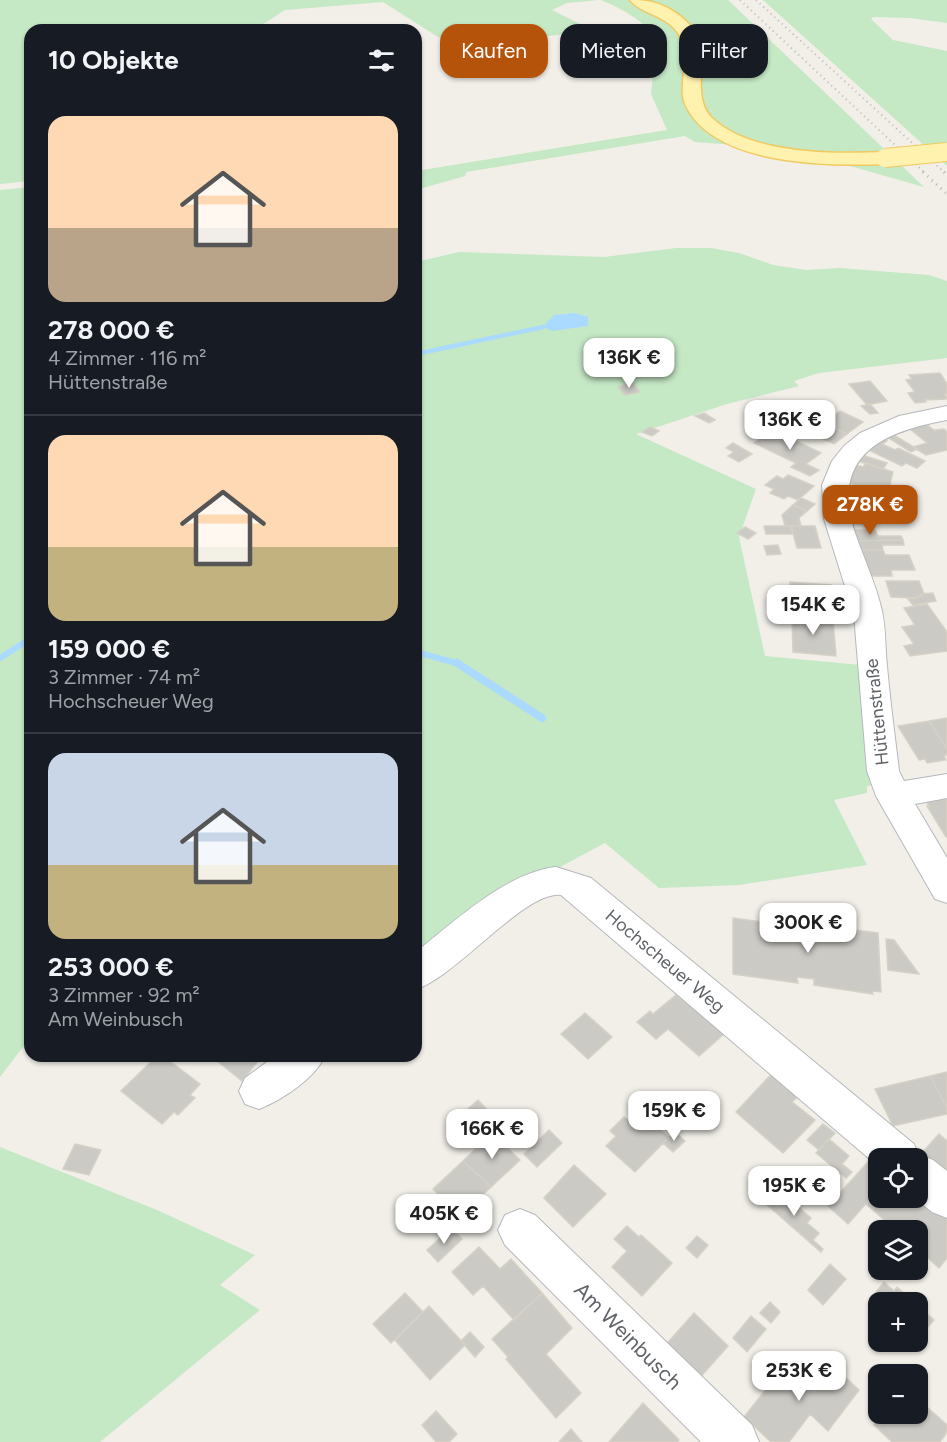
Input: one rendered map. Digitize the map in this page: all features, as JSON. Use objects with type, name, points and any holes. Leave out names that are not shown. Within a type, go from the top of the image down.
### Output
[{"type":"main road","points":[[638,0],[670,15],[687,31],[694,47],[693,102],[695,108],[700,117],[723,134],[751,145],[796,156],[843,160],[947,152]]},
{"type":"street","name":"Hüttenstraße","points":[[947,413],[892,425],[860,444],[845,460],[836,483],[835,507],[867,610],[883,771],[893,796],[947,889]]},
{"type":"street","points":[[893,796],[947,786]]},
{"type":"street","name":"Hochscheuer Weg","points":[[422,969],[522,894],[555,880],[568,883],[579,888],[887,1148]]},
{"type":"street","points":[[259,1091],[297,1062]]},
{"type":"street","points":[[928,1182],[947,1198]]},
{"type":"street","name":"Am Weinbusch","points":[[520,1230],[735,1442]]},
{"type":"green space","points":[[0,0],[599,0],[567,3],[552,10],[580,24],[560,24],[560,35],[548,36],[548,24],[440,24],[440,37],[438,37],[422,27],[422,24],[418,24],[383,2],[285,10],[263,24],[24,24],[24,182],[0,184]]},
{"type":"green space","points":[[601,0],[728,0],[753,24],[679,24],[679,78],[768,78],[768,38],[924,187],[790,149],[695,142],[685,136],[466,172],[465,176],[422,188],[422,170],[667,130],[651,94],[653,78],[667,78],[667,24],[643,24],[631,15]]},
{"type":"green space","points":[[763,0],[947,0],[947,23],[910,18],[873,17],[871,19],[893,40],[947,51],[947,166]]},
{"type":"green space","points":[[24,188],[24,1046],[0,1077],[0,190]]},
{"type":"green space","points":[[676,248],[711,248],[739,253],[773,265],[806,270],[839,268],[929,275],[947,281],[947,358],[819,373],[794,381],[799,386],[727,404],[636,434],[756,489],[739,537],[765,656],[861,665],[879,784],[867,786],[867,793],[834,800],[867,865],[739,885],[659,888],[605,843],[547,874],[422,963],[422,261],[459,252],[604,257]]},
{"type":"green space","points":[[0,1147],[157,1210],[255,1255],[220,1285],[260,1310],[100,1442],[0,1442]]},
{"type":"water","points":[[575,313],[588,317],[588,326],[552,331],[543,327],[554,315]]},
{"type":"building","points":[[940,373],[947,384],[947,394],[945,394],[947,399],[924,400],[926,402],[915,403],[908,393],[915,392],[906,380],[912,379],[909,375]]},
{"type":"building","points":[[870,381],[887,401],[867,405],[849,384]]},
{"type":"building","points":[[633,383],[640,392],[625,395],[618,387]]},
{"type":"building","points":[[870,404],[878,413],[870,414],[861,406]]},
{"type":"building","points":[[840,411],[863,422],[847,434],[823,423]]},
{"type":"building","points":[[704,413],[715,420],[709,423],[695,416]]},
{"type":"building","points":[[920,419],[936,432],[934,430],[944,429],[947,432],[947,450],[926,455],[913,447],[927,443],[904,424]]},
{"type":"building","points":[[826,424],[847,434],[834,444],[813,434]]},
{"type":"building","points":[[650,427],[659,431],[652,436],[642,432]]},
{"type":"building","points":[[801,427],[814,433],[807,437],[795,431]]},
{"type":"building","points":[[773,430],[821,453],[806,464],[819,470],[810,476],[791,467],[796,463],[754,443]]},
{"type":"building","points":[[887,431],[917,449],[911,452],[882,434]]},
{"type":"building","points":[[877,437],[887,441],[882,444],[895,450],[898,448],[925,461],[917,468],[906,463],[902,466],[862,447]]},
{"type":"building","points":[[733,443],[752,454],[739,462],[728,456],[734,452],[726,448]]},
{"type":"building","points":[[855,454],[887,463],[883,469],[852,459]]},
{"type":"building","points":[[866,463],[893,472],[888,492],[840,481],[852,464],[863,467]]},
{"type":"building","points":[[788,475],[814,486],[798,500],[788,496],[784,499],[770,493],[774,489],[765,485],[777,476],[783,479]]},
{"type":"building","points":[[839,491],[879,496],[880,500],[839,496]]},
{"type":"building","points":[[839,496],[873,500],[884,523],[846,524],[842,511],[856,511],[854,503],[840,502]]},
{"type":"building","points":[[801,498],[815,504],[807,511],[793,505]]},
{"type":"building","points":[[793,505],[807,511],[799,518],[801,526],[785,526],[782,515]]},
{"type":"building","points":[[764,526],[791,526],[793,534],[766,534]]},
{"type":"building","points":[[791,526],[815,526],[821,548],[797,548]]},
{"type":"building","points":[[745,527],[756,533],[748,539],[737,533]]},
{"type":"building","points":[[848,530],[875,530],[878,536],[901,536],[903,540],[851,541]]},
{"type":"building","points":[[903,540],[904,545],[882,545],[883,550],[854,550],[851,541]]},
{"type":"building","points":[[778,545],[781,554],[767,555],[764,546]]},
{"type":"building","points":[[854,550],[883,550],[885,555],[909,555],[915,570],[891,570],[892,576],[864,576]]},
{"type":"building","points":[[886,581],[919,581],[924,594],[918,598],[891,597]]},
{"type":"building","points":[[790,582],[831,585],[833,620],[792,616]]},
{"type":"building","points":[[933,593],[936,601],[913,605],[908,599],[918,598],[922,596],[921,594]]},
{"type":"building","points":[[927,604],[947,632],[947,651],[910,656],[904,646],[914,644],[902,627],[915,625],[904,608]]},
{"type":"building","points":[[792,616],[833,620],[836,656],[793,652]]},
{"type":"building","points":[[947,718],[947,749],[929,721]]},
{"type":"building","points":[[929,721],[947,749],[947,755],[944,755],[946,760],[927,763],[925,759],[919,760],[898,726]]},
{"type":"building","points":[[947,795],[947,837],[946,837],[925,799]]},
{"type":"building","points":[[733,918],[777,924],[777,920],[878,933],[881,992],[872,991],[873,994],[814,985],[814,979],[797,977],[798,983],[733,974]]},
{"type":"building","points":[[886,939],[894,940],[919,974],[888,970]]},
{"type":"building","points":[[676,995],[687,1004],[696,997],[732,1027],[699,1056],[668,1029],[656,1039],[637,1022],[650,1011],[653,1014]]},
{"type":"building","points":[[585,1013],[612,1037],[588,1059],[561,1034]]},
{"type":"building","points":[[151,1062],[171,1062],[200,1084],[190,1095],[195,1098],[178,1115],[174,1112],[162,1124],[121,1091]]},
{"type":"building","points":[[218,1062],[257,1062],[242,1081]]},
{"type":"building","points":[[778,1067],[805,1090],[792,1102],[815,1120],[783,1153],[736,1112]]},
{"type":"building","points":[[947,1072],[947,1108],[930,1076]]},
{"type":"building","points":[[930,1076],[947,1108],[947,1114],[893,1126],[875,1089]]},
{"type":"building","points":[[478,1100],[491,1114],[481,1122],[468,1109]]},
{"type":"building","points":[[640,1113],[669,1137],[635,1172],[606,1146],[616,1136],[610,1131],[624,1117],[631,1122]]},
{"type":"building","points":[[823,1124],[835,1133],[819,1150],[807,1140]]},
{"type":"building","points":[[549,1130],[562,1143],[537,1167],[524,1154]]},
{"type":"building","points":[[675,1132],[685,1141],[673,1152],[663,1143]]},
{"type":"building","points":[[492,1133],[520,1160],[491,1187],[463,1161]]},
{"type":"building","points":[[939,1134],[947,1141],[947,1172],[928,1158],[926,1148]]},
{"type":"building","points":[[829,1139],[849,1156],[842,1164],[852,1172],[846,1178],[816,1153]]},
{"type":"building","points":[[75,1144],[101,1150],[89,1175],[63,1169]]},
{"type":"building","points":[[463,1161],[491,1187],[460,1216],[433,1189]]},
{"type":"building","points":[[868,1162],[868,1201],[848,1224],[828,1206]]},
{"type":"building","points":[[574,1165],[606,1194],[573,1227],[544,1198]]},
{"type":"building","points":[[767,1180],[779,1190],[766,1204],[754,1194]]},
{"type":"building","points":[[779,1190],[811,1218],[807,1223],[819,1233],[813,1240],[823,1249],[821,1252],[766,1204]]},
{"type":"building","points":[[928,1193],[947,1209],[947,1258],[939,1268],[928,1258],[928,1220],[884,1220],[871,1208],[928,1208]]},
{"type":"building","points":[[627,1226],[639,1237],[641,1235],[672,1263],[642,1296],[612,1267],[627,1251],[614,1239]]},
{"type":"building","points":[[451,1228],[462,1239],[438,1262],[427,1250]]},
{"type":"building","points":[[697,1236],[708,1245],[697,1258],[686,1248]]},
{"type":"building","points":[[479,1247],[500,1269],[511,1259],[542,1293],[514,1320],[483,1286],[473,1295],[452,1272]]},
{"type":"building","points":[[830,1264],[846,1279],[823,1305],[808,1290]]},
{"type":"building","points":[[884,1282],[894,1291],[897,1287],[902,1292],[876,1292]]},
{"type":"building","points":[[405,1293],[423,1312],[391,1343],[373,1324]]},
{"type":"building","points":[[542,1293],[572,1328],[546,1354],[581,1393],[556,1418],[492,1339]]},
{"type":"building","points":[[770,1302],[780,1312],[771,1323],[760,1313]]},
{"type":"building","points":[[429,1306],[465,1345],[430,1380],[395,1340]]},
{"type":"building","points":[[694,1313],[728,1346],[697,1381],[663,1348]]},
{"type":"building","points":[[928,1315],[934,1320],[928,1327]]},
{"type":"building","points":[[751,1316],[766,1329],[747,1352],[733,1338]]},
{"type":"building","points":[[470,1332],[484,1347],[475,1357],[461,1341]]},
{"type":"building","points":[[792,1357],[815,1378],[820,1372],[832,1382],[840,1372],[859,1390],[828,1431],[810,1414],[789,1442],[771,1442],[744,1417]]},
{"type":"building","points":[[643,1403],[679,1440],[677,1442],[609,1442]]},
{"type":"building","points":[[928,1408],[947,1425],[947,1432],[940,1442],[892,1442],[874,1425],[928,1424]]},
{"type":"building","points":[[436,1411],[457,1434],[449,1442],[436,1442],[422,1425]]},
{"type":"building","points":[[571,1429],[582,1442],[559,1442]]},
{"type":"waterway","points":[[422,353],[543,327]]},
{"type":"waterway","points":[[0,658],[24,643]]},
{"type":"waterway","points":[[422,654],[457,663]]},
{"type":"waterway","points":[[457,663],[542,718]]},
{"type":"railway","points":[[740,0],[925,173]]},
{"type":"railway","points":[[756,0],[945,173]]},
{"type":"railway","points":[[923,172],[947,194]]}]
